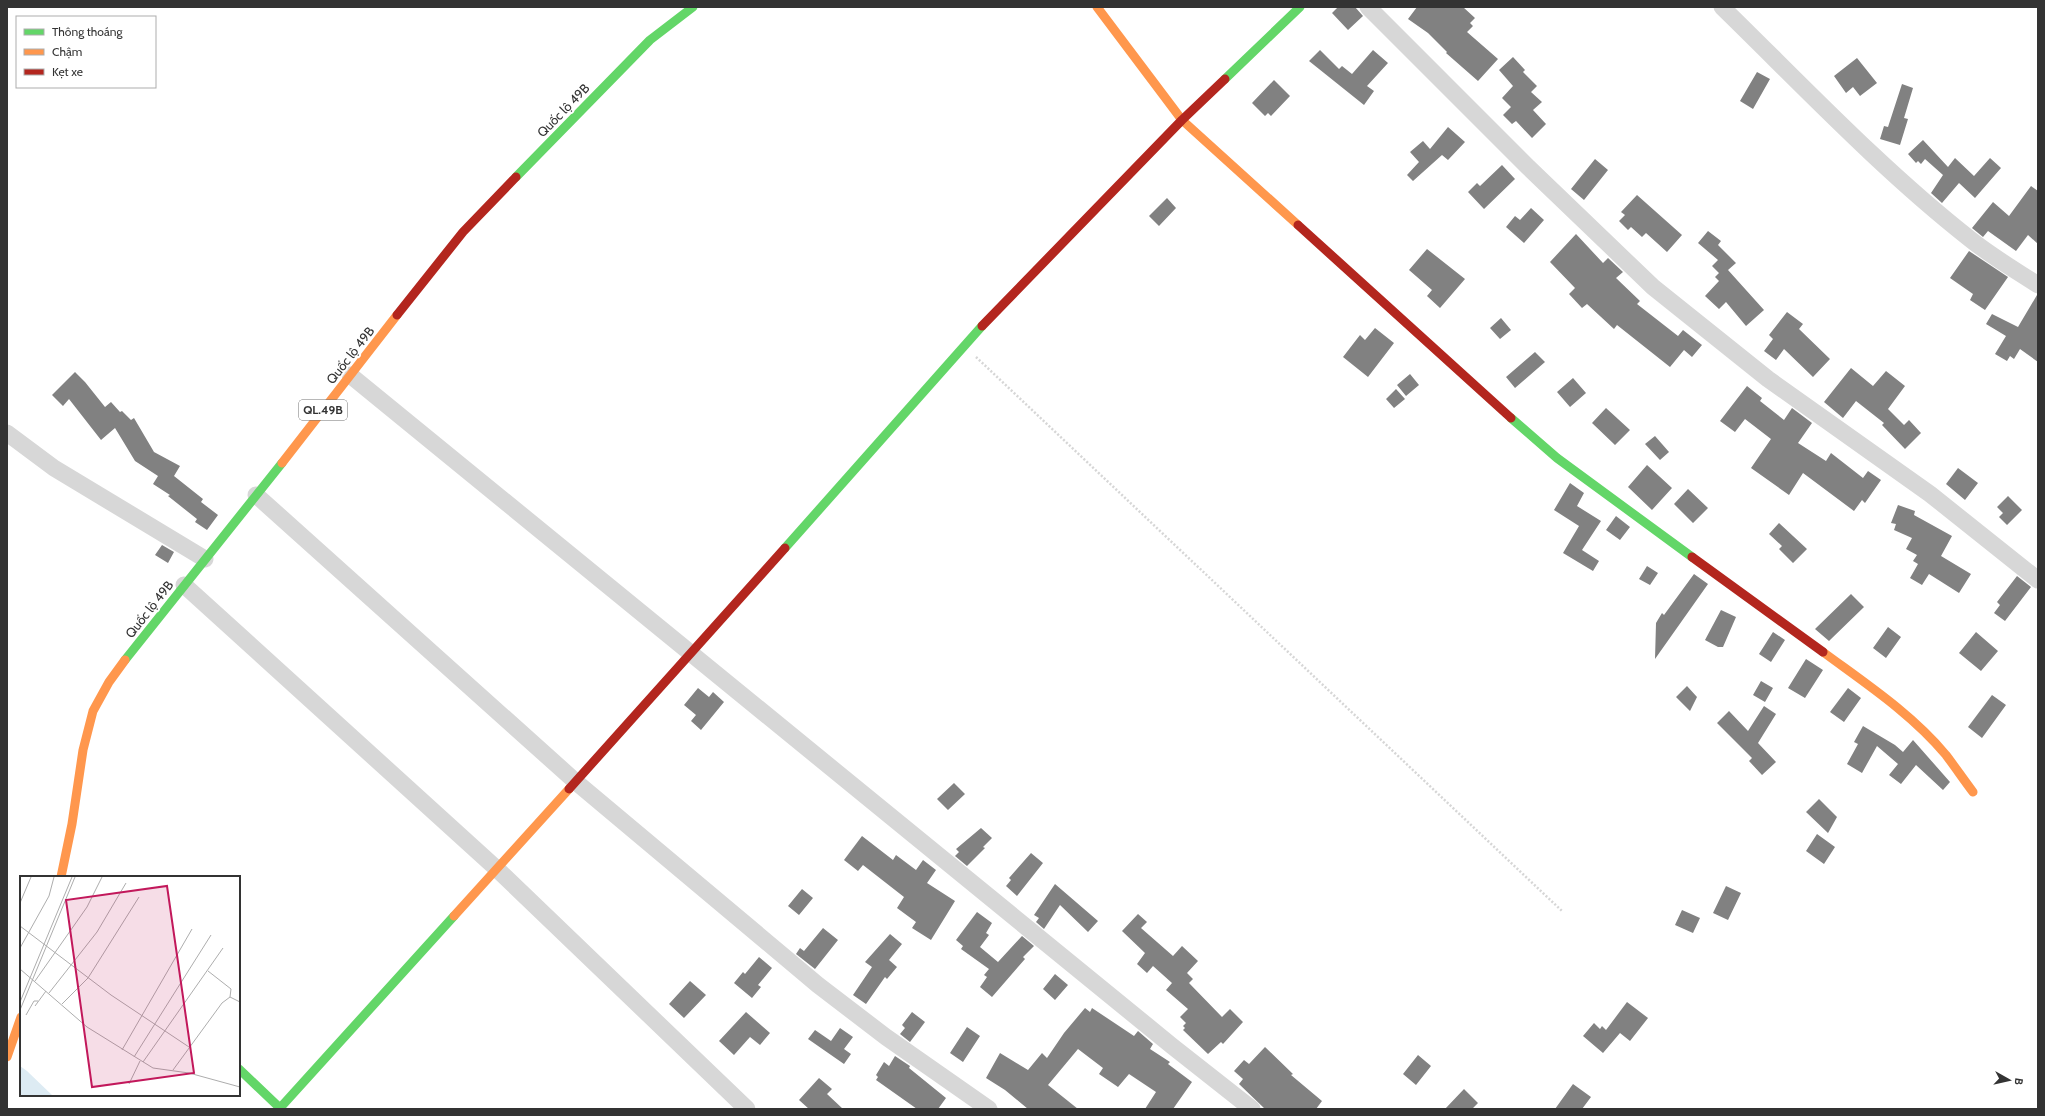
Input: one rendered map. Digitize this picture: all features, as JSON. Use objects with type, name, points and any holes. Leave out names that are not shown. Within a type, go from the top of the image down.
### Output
[{"type":"street","name":"Quốc lộ 49B","points":[[61,876],[72,824],[83,750],[93,711],[109,682],[463,232],[650,40],[692,7]]},
{"type":"street","points":[[1097,7],[1182,120],[1488,398],[1557,458],[1888,700],[1945,754],[1973,792]]},
{"type":"street","points":[[240,1070],[281,1109],[692,653],[963,345],[1182,120],[1300,7]]},
{"type":"street","points":[[1368,7],[1528,167],[1653,287],[1768,379],[1930,494],[2038,580]]},
{"type":"street","points":[[1722,7],[1898,178],[1940,216],[1972,240],[2038,285]]},
{"type":"street","points":[[350,376],[692,653],[1172,1046],[1252,1109]]},
{"type":"street","points":[[7,433],[54,468],[205,559]]},
{"type":"street","points":[[256,495],[576,782],[818,985],[886,1037],[989,1109]]},
{"type":"street","points":[[184,585],[498,870],[747,1109]]},
{"type":"street","points":[[7,1057],[20,1020]]},
{"type":"path","points":[[963,345],[1562,911]]},
{"type":"building","points":[[1338,7],[1355,7],[1363,16],[1348,30],[1332,13]]},
{"type":"building","points":[[1417,7],[1463,7],[1475,18],[1470,23],[1473,26],[1467,32],[1498,59],[1478,81],[1446,53],[1447,52],[1428,33],[1408,19]]},
{"type":"building","points":[[1320,50],[1339,69],[1342,66],[1352,74],[1373,50],[1388,63],[1367,86],[1374,91],[1364,105],[1309,61]]},
{"type":"building","points":[[1513,57],[1525,70],[1523,72],[1537,86],[1531,92],[1542,102],[1533,110],[1546,124],[1532,138],[1516,121],[1512,124],[1503,115],[1511,107],[1502,98],[1513,86],[1499,70]]},
{"type":"building","points":[[1857,58],[1877,83],[1860,96],[1853,87],[1846,93],[1834,76]]},
{"type":"building","points":[[1757,72],[1770,79],[1753,109],[1740,101]]},
{"type":"building","points":[[1274,80],[1290,96],[1271,116],[1268,113],[1265,116],[1252,103]]},
{"type":"building","points":[[1902,84],[1913,88],[1904,118],[1908,119],[1900,145],[1880,139],[1884,126],[1888,127]]},
{"type":"building","points":[[1448,127],[1465,142],[1448,160],[1442,155],[1413,181],[1407,175],[1419,162],[1410,152],[1423,141],[1430,149]]},
{"type":"building","points":[[1923,140],[1948,167],[1955,158],[1974,176],[1990,158],[2001,168],[1975,198],[1959,183],[1942,203],[1931,193],[1943,175],[1925,159],[1921,164],[1918,161],[1916,163],[1908,154]]},
{"type":"building","points":[[1595,159],[1608,170],[1584,200],[1571,189]]},
{"type":"building","points":[[1502,165],[1515,179],[1484,209],[1468,192],[1477,183],[1480,186]]},
{"type":"building","points":[[2031,186],[2038,191],[2038,244],[2028,235],[2016,251],[1988,231],[1983,237],[1972,228],[1993,202],[2009,216]]},
{"type":"building","points":[[1637,195],[1682,235],[1667,252],[1646,233],[1642,237],[1631,227],[1628,230],[1619,221],[1625,215],[1621,212]]},
{"type":"building","points":[[1167,198],[1176,208],[1159,226],[1149,216]]},
{"type":"building","points":[[1531,208],[1544,220],[1524,243],[1506,227],[1515,216],[1520,220]]},
{"type":"building","points":[[1708,231],[1721,241],[1718,245],[1736,263],[1728,270],[1764,310],[1746,326],[1726,302],[1719,309],[1705,296],[1719,281],[1715,277],[1719,273],[1712,266],[1718,260],[1698,243]]},
{"type":"building","points":[[1576,234],[1603,263],[1608,258],[1623,272],[1616,278],[1640,301],[1637,304],[1678,336],[1683,330],[1702,345],[1692,357],[1684,350],[1670,367],[1617,325],[1614,329],[1587,304],[1582,308],[1569,294],[1575,288],[1550,262]]},
{"type":"building","points":[[1427,249],[1465,279],[1440,308],[1427,296],[1432,290],[1409,270]]},
{"type":"building","points":[[1969,251],[2008,277],[1985,310],[1970,300],[1973,294],[1950,278]]},
{"type":"building","points":[[2037,295],[2038,362],[2020,349],[2014,359],[2010,356],[2007,361],[1995,354],[2006,336],[1986,324],[1992,314],[2018,327]]},
{"type":"building","points":[[1787,312],[1803,324],[1799,329],[1830,359],[1813,377],[1784,349],[1776,360],[1764,351],[1773,339],[1769,335]]},
{"type":"building","points":[[1501,318],[1511,330],[1500,339],[1490,328]]},
{"type":"building","points":[[1375,328],[1394,343],[1368,377],[1343,357],[1360,335],[1365,340]]},
{"type":"building","points":[[1535,352],[1545,362],[1515,388],[1506,377]]},
{"type":"building","points":[[1851,368],[1873,386],[1886,371],[1905,386],[1888,409],[1904,425],[1909,420],[1921,433],[1905,449],[1882,425],[1884,423],[1856,401],[1843,418],[1824,402]]},
{"type":"building","points":[[75,372],[105,407],[111,402],[120,412],[122,411],[131,420],[134,418],[154,452],[180,466],[174,476],[203,499],[201,502],[218,515],[207,530],[195,522],[197,519],[168,496],[170,495],[153,484],[158,476],[135,461],[115,428],[101,440],[69,399],[63,406],[52,395]]},
{"type":"building","points":[[1410,374],[1419,385],[1406,396],[1397,385]]},
{"type":"building","points":[[1573,378],[1586,393],[1570,407],[1557,392]]},
{"type":"building","points":[[1747,386],[1762,398],[1760,401],[1784,420],[1792,408],[1812,423],[1798,443],[1826,461],[1831,453],[1863,478],[1868,471],[1881,480],[1865,503],[1862,500],[1854,511],[1803,473],[1789,495],[1751,468],[1771,439],[1745,419],[1735,432],[1720,421]]},
{"type":"building","points":[[1396,389],[1405,399],[1394,408],[1386,399]]},
{"type":"building","points":[[1606,408],[1630,430],[1615,445],[1592,423]]},
{"type":"building","points":[[1655,436],[1669,452],[1660,460],[1645,444]]},
{"type":"building","points":[[1647,465],[1672,488],[1652,510],[1628,487]]},
{"type":"building","points":[[1958,468],[1978,483],[1965,500],[1946,484]]},
{"type":"building","points":[[1570,483],[1584,493],[1577,506],[1601,521],[1582,550],[1599,561],[1593,571],[1563,553],[1579,526],[1554,510]]},
{"type":"building","points":[[1688,489],[1708,508],[1693,523],[1674,504]]},
{"type":"building","points":[[2008,496],[2022,510],[2007,525],[1999,517],[2003,513],[1997,507]]},
{"type":"building","points":[[1898,505],[1915,511],[1914,515],[1952,536],[1941,556],[1971,574],[1959,593],[1929,574],[1922,585],[1910,578],[1918,564],[1913,561],[1917,555],[1906,549],[1912,538],[1894,530],[1896,524],[1891,523]]},
{"type":"building","points":[[1616,516],[1630,527],[1620,540],[1606,530]]},
{"type":"building","points":[[1779,523],[1807,549],[1793,563],[1779,549],[1782,546],[1769,534]]},
{"type":"building","points":[[162,545],[174,552],[168,563],[155,555]]},
{"type":"building","points":[[1647,566],[1658,573],[1650,585],[1639,579]]},
{"type":"building","points":[[1694,574],[1708,584],[1655,659],[1656,623],[1662,613],[1664,615]]},
{"type":"building","points":[[2017,576],[2031,587],[2005,621],[1994,613],[2000,605],[1997,602]]},
{"type":"building","points":[[1851,594],[1864,607],[1829,641],[1815,629]]},
{"type":"building","points":[[1721,610],[1736,617],[1723,647],[1718,647],[1705,640]]},
{"type":"building","points":[[1888,627],[1901,637],[1886,658],[1873,648]]},
{"type":"building","points":[[1773,632],[1785,640],[1771,662],[1759,654]]},
{"type":"building","points":[[1976,632],[1998,651],[1981,671],[1959,653]]},
{"type":"building","points":[[1806,659],[1823,670],[1805,698],[1788,688]]},
{"type":"building","points":[[1761,681],[1773,688],[1765,702],[1753,695]]},
{"type":"building","points":[[1687,686],[1697,697],[1690,711],[1676,697]]},
{"type":"building","points":[[698,688],[709,697],[713,692],[724,702],[701,730],[691,721],[696,715],[684,705]]},
{"type":"building","points":[[1848,688],[1861,698],[1844,722],[1830,712]]},
{"type":"building","points":[[1992,695],[2006,705],[1982,738],[1968,727]]},
{"type":"building","points":[[1764,706],[1776,714],[1758,743],[1776,762],[1762,775],[1749,761],[1752,758],[1717,723],[1729,711],[1748,731]]},
{"type":"building","points":[[1863,726],[1895,745],[1903,752],[1913,740],[1950,782],[1943,790],[1916,765],[1901,784],[1889,775],[1898,764],[1877,746],[1862,773],[1847,764],[1858,744],[1854,742]]},
{"type":"building","points":[[954,783],[965,794],[948,810],[937,799]]},
{"type":"building","points":[[1819,799],[1837,817],[1828,833],[1806,812]]},
{"type":"building","points":[[981,828],[992,838],[983,847],[985,848],[967,866],[955,856],[959,852],[956,849]]},
{"type":"building","points":[[1817,834],[1835,847],[1824,864],[1806,851]]},
{"type":"building","points":[[862,836],[893,860],[896,855],[916,870],[923,860],[936,870],[927,883],[955,901],[931,940],[912,928],[916,922],[897,908],[904,897],[863,865],[858,871],[844,860]]},
{"type":"building","points":[[1031,853],[1043,863],[1017,896],[1006,886],[1011,880],[1009,878]]},
{"type":"building","points":[[1055,884],[1098,921],[1088,932],[1060,905],[1044,929],[1036,922],[1039,918],[1034,915]]},
{"type":"building","points":[[1726,886],[1741,893],[1728,920],[1713,913]]},
{"type":"building","points":[[802,889],[813,898],[799,915],[788,906]]},
{"type":"building","points":[[1682,910],[1700,918],[1693,933],[1675,925]]},
{"type":"building","points":[[977,912],[992,923],[986,933],[989,935],[980,947],[998,962],[1022,936],[1034,946],[1023,957],[1025,959],[992,997],[980,987],[987,977],[984,975],[989,969],[961,949],[963,946],[956,940]]},
{"type":"building","points":[[1138,914],[1147,922],[1141,928],[1173,956],[1182,946],[1198,961],[1187,973],[1193,979],[1189,983],[1222,1017],[1230,1009],[1243,1022],[1223,1044],[1221,1042],[1208,1054],[1183,1030],[1185,1028],[1183,1026],[1186,1023],[1180,1017],[1188,1009],[1166,990],[1172,983],[1153,966],[1147,973],[1137,964],[1145,953],[1122,931]]},
{"type":"building","points":[[823,928],[838,940],[815,969],[796,954],[800,948],[804,951]]},
{"type":"building","points":[[890,934],[902,944],[889,960],[897,967],[887,979],[885,977],[866,1004],[853,995],[872,967],[865,962]]},
{"type":"building","points":[[759,957],[772,968],[758,985],[761,987],[752,998],[734,983],[743,972],[745,974]]},
{"type":"building","points":[[1055,974],[1068,985],[1055,1000],[1043,989]]},
{"type":"building","points":[[690,981],[706,995],[684,1018],[669,1004]]},
{"type":"building","points":[[1627,1002],[1648,1018],[1630,1041],[1620,1033],[1603,1053],[1583,1036],[1594,1023],[1600,1029],[1602,1026],[1606,1030]]},
{"type":"building","points":[[1085,1008],[1090,1012],[1092,1008],[1134,1036],[1138,1031],[1153,1044],[1150,1049],[1170,1062],[1168,1064],[1192,1082],[1173,1109],[1145,1109],[1156,1092],[1129,1074],[1118,1087],[1099,1074],[1103,1068],[1078,1049],[1048,1085],[1078,1109],[1028,1109],[1005,1090],[986,1078],[1000,1053],[1028,1070],[1042,1053],[1047,1058],[1064,1033]]},
{"type":"building","points":[[746,1012],[770,1033],[760,1045],[750,1037],[734,1055],[719,1041]]},
{"type":"building","points":[[912,1012],[925,1022],[910,1042],[900,1034],[905,1028],[902,1025]]},
{"type":"building","points":[[967,1027],[980,1036],[963,1062],[950,1053]]},
{"type":"building","points":[[840,1028],[853,1037],[844,1049],[851,1054],[844,1064],[808,1039],[815,1030],[831,1041]]},
{"type":"building","points":[[1265,1047],[1293,1074],[1291,1075],[1322,1101],[1316,1109],[1265,1109],[1239,1084],[1243,1079],[1234,1071],[1244,1060],[1249,1064]]},
{"type":"building","points":[[1418,1055],[1431,1066],[1416,1085],[1403,1074]]},
{"type":"building","points":[[895,1056],[910,1066],[909,1068],[946,1098],[938,1109],[917,1109],[876,1080],[878,1077],[876,1075],[884,1062],[889,1066]]},
{"type":"building","points":[[819,1078],[832,1089],[827,1094],[843,1109],[809,1109],[799,1100]]},
{"type":"building","points":[[1573,1084],[1591,1097],[1582,1109],[1555,1109]]},
{"type":"building","points":[[1464,1089],[1478,1103],[1472,1109],[1445,1109]]},
{"type":"traffic: fast","points":[[516,177],[650,40],[693,7]]},
{"type":"traffic: fast","points":[[1225,79],[1300,7]]},
{"type":"traffic: fast","points":[[785,548],[982,326]]},
{"type":"traffic: fast","points":[[1511,418],[1557,458],[1692,557]]},
{"type":"traffic: fast","points":[[125,660],[282,463]]},
{"type":"traffic: fast","points":[[280,1108],[454,916]]},
{"type":"traffic: fast","points":[[240,1070],[281,1109]]},
{"type":"traffic: slow","points":[[1097,7],[1182,120],[1298,225]]},
{"type":"traffic: slow","points":[[282,463],[397,315]]},
{"type":"traffic: slow","points":[[1823,652],[1888,700],[1918,726],[1946,755],[1973,792]]},
{"type":"traffic: slow","points":[[61,876],[72,824],[83,750],[93,711],[109,682],[125,660]]},
{"type":"traffic: slow","points":[[454,916],[569,789]]},
{"type":"traffic: slow","points":[[7,1057],[20,1020]]},
{"type":"traffic: jam","points":[[982,326],[1182,120],[1225,79]]},
{"type":"traffic: jam","points":[[397,315],[463,232],[516,177]]},
{"type":"traffic: jam","points":[[1298,225],[1511,418]]},
{"type":"traffic: jam","points":[[569,789],[785,548]]},
{"type":"traffic: jam","points":[[1692,557],[1823,652]]}]
